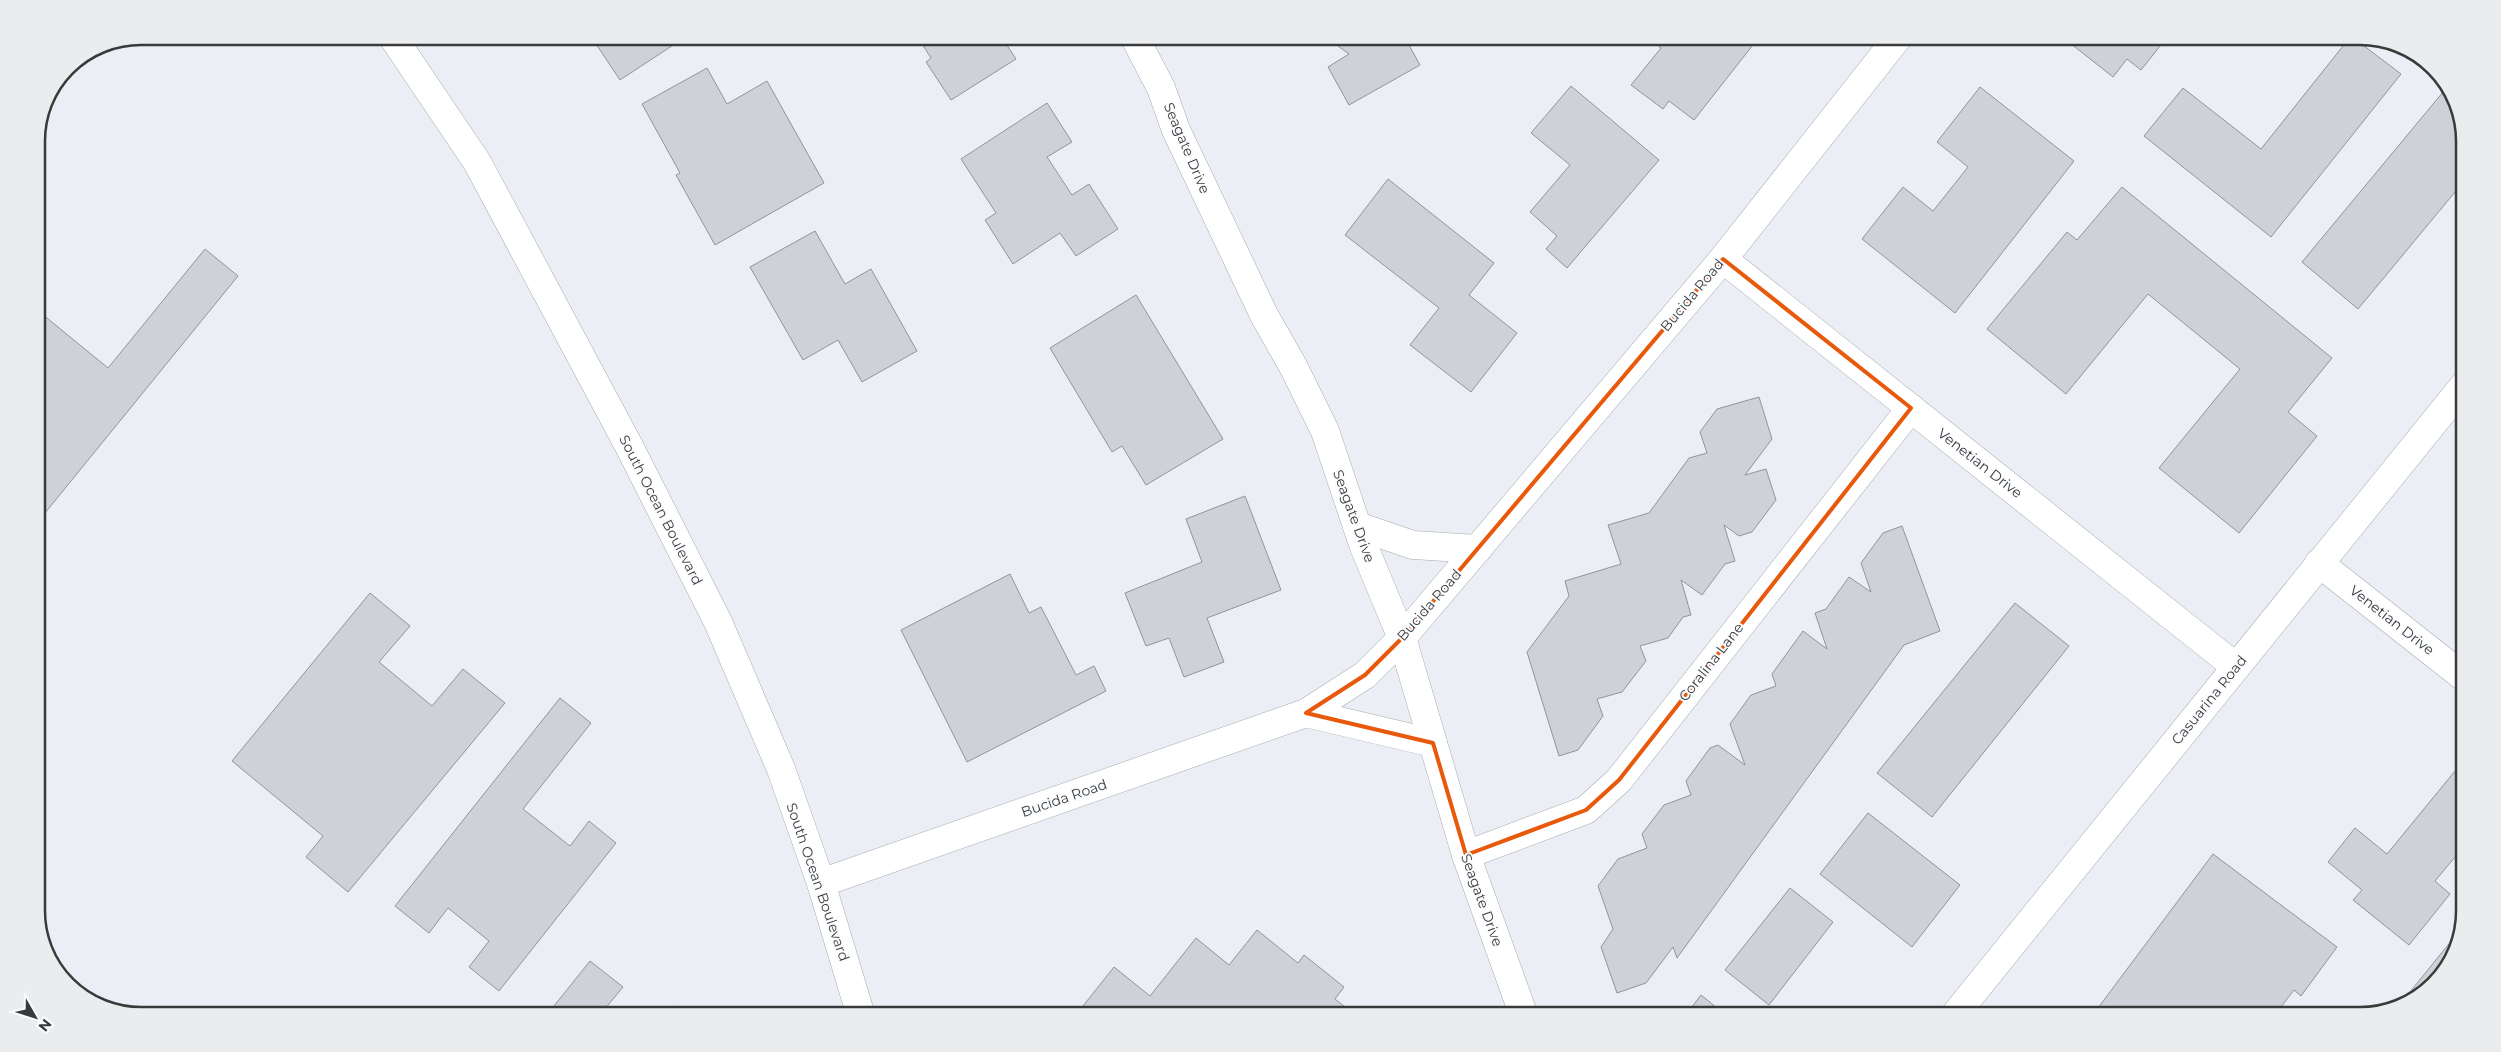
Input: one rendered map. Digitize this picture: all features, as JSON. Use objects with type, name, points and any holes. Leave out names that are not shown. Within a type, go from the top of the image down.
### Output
[{"type":"street","name":"South Ocean Boulevard","points":[[398,45],[477,162],[652,491],[722,630],[781,769],[821,883],[858,1007]]},
{"type":"street","name":"Seagate Drive","points":[[1139,45],[1161,88],[1176,130],[1264,315],[1294,368],[1324,431],[1357,526],[1402,638],[1466,855],[1521,1007]]},
{"type":"street","name":"Bucida Road","points":[[821,883],[1306,713],[1365,676],[1402,638],[1723,259],[1893,45]]},
{"type":"street","name":"Venetian Drive","points":[[1723,259],[2236,667]]},
{"type":"street","name":"Casuarina Road","points":[[1961,1007],[2456,395]]},
{"type":"street","name":"Coralina Lane","points":[[1466,855],[1586,810],[1619,780],[1911,408]]},
{"type":"street","name":"Bucida Road","points":[[1357,526],[1413,546],[1478,548]]},
{"type":"street","name":"Venetian Drive","points":[[2319,563],[2456,671]]},
{"type":"street","points":[[1306,713],[1433,743]]},
{"type":"highlighted area","points":[[1723,259],[1911,408],[1619,780],[1586,810],[1466,855],[1433,743],[1306,713],[1365,675],[1402,638]]},
{"type":"building","points":[[597,45],[673,45],[620,80]]},
{"type":"building","points":[[923,45],[1007,45],[1016,59],[951,100],[926,62],[931,58]]},
{"type":"building","points":[[1409,45],[1420,65],[1349,105],[1328,67],[1349,54],[1338,46]]},
{"type":"building","points":[[1657,45],[1753,45],[1694,120],[1669,101],[1663,109],[1631,85],[1661,48]]},
{"type":"building","points":[[2072,45],[2161,45],[2141,70],[2127,59],[2113,77]]},
{"type":"building","points":[[2344,45],[2363,45],[2401,74],[2271,237],[2144,136],[2183,88],[2261,149]]},
{"type":"building","points":[[707,68],[727,104],[767,81],[824,183],[715,245],[676,175],[680,173],[642,104]]},
{"type":"building","points":[[1571,86],[1659,160],[1567,268],[1546,249],[1557,236],[1530,212],[1570,165],[1531,133]]},
{"type":"building","points":[[1980,87],[2074,161],[1955,313],[1862,239],[1903,187],[1933,211],[1968,167],[1937,142]]},
{"type":"building","points":[[2443,93],[2451,110],[2456,135],[2456,191],[2358,309],[2302,262]]},
{"type":"building","points":[[1047,103],[1072,142],[1047,157],[1072,195],[1089,184],[1118,229],[1076,256],[1060,233],[1013,264],[985,220],[996,213],[961,159]]},
{"type":"building","points":[[1388,179],[1494,263],[1469,295],[1517,333],[1471,392],[1410,345],[1439,308],[1345,235]]},
{"type":"building","points":[[2122,187],[2332,358],[2288,412],[2317,436],[2239,533],[2159,468],[2240,369],[2148,294],[2066,394],[1987,329],[2067,232],[2077,240]]},
{"type":"building","points":[[815,231],[845,284],[871,269],[917,351],[862,382],[838,340],[803,360],[750,267]]},
{"type":"building","points":[[205,249],[238,276],[45,513],[45,316],[108,368]]},
{"type":"building","points":[[1136,295],[1223,439],[1146,485],[1122,446],[1112,452],[1050,348]]},
{"type":"building","points":[[1759,397],[1772,439],[1745,475],[1766,469],[1776,500],[1752,532],[1739,536],[1724,525],[1735,561],[1725,564],[1702,595],[1681,580],[1691,615],[1683,617],[1668,638],[1640,646],[1646,661],[1622,692],[1597,699],[1603,716],[1578,750],[1559,756],[1527,652],[1569,596],[1565,581],[1621,564],[1608,525],[1649,513],[1689,458],[1707,453],[1700,432],[1717,409]]},
{"type":"building","points":[[1245,496],[1281,590],[1207,618],[1224,662],[1184,677],[1169,638],[1146,646],[1125,593],[1202,562],[1186,519]]},
{"type":"building","points":[[1902,526],[1940,631],[1904,645],[1677,958],[1673,947],[1646,983],[1617,993],[1601,947],[1613,929],[1598,886],[1618,859],[1647,848],[1642,834],[1664,805],[1691,795],[1686,781],[1710,748],[1718,745],[1745,765],[1730,724],[1751,695],[1776,686],[1772,674],[1803,631],[1827,649],[1815,613],[1826,609],[1849,577],[1871,592],[1861,563],[1883,533]]},
{"type":"building","points":[[1010,574],[1029,613],[1041,607],[1076,675],[1094,666],[1106,691],[967,762],[901,630]]},
{"type":"building","points":[[370,593],[410,626],[379,662],[432,706],[463,669],[505,703],[348,892],[306,857],[323,836],[232,761]]},
{"type":"building","points":[[2015,603],[2069,646],[1932,817],[1877,773]]},
{"type":"building","points":[[560,698],[591,723],[523,809],[570,846],[589,821],[616,843],[499,991],[469,967],[489,941],[448,908],[429,933],[395,906]]},
{"type":"building","points":[[2455,771],[2456,856],[2435,881],[2450,894],[2409,945],[2353,900],[2362,890],[2328,862],[2355,828],[2387,854]]},
{"type":"building","points":[[1868,813],[1960,885],[1912,947],[1820,874]]},
{"type":"building","points":[[2213,854],[2337,947],[2301,996],[2294,990],[2281,1007],[2099,1007]]},
{"type":"building","points":[[1790,888],[1833,922],[1769,1005],[1725,970]]},
{"type":"building","points":[[1257,930],[1298,963],[1304,955],[1344,987],[1335,999],[1345,1007],[1082,1007],[1114,967],[1150,996],[1196,938],[1229,965]]},
{"type":"building","points":[[2451,941],[2440,964],[2432,974],[2409,993]]},
{"type":"building","points":[[590,961],[623,987],[606,1007],[553,1007]]},
{"type":"building","points":[[1701,995],[1716,1007],[1692,1007]]}]
